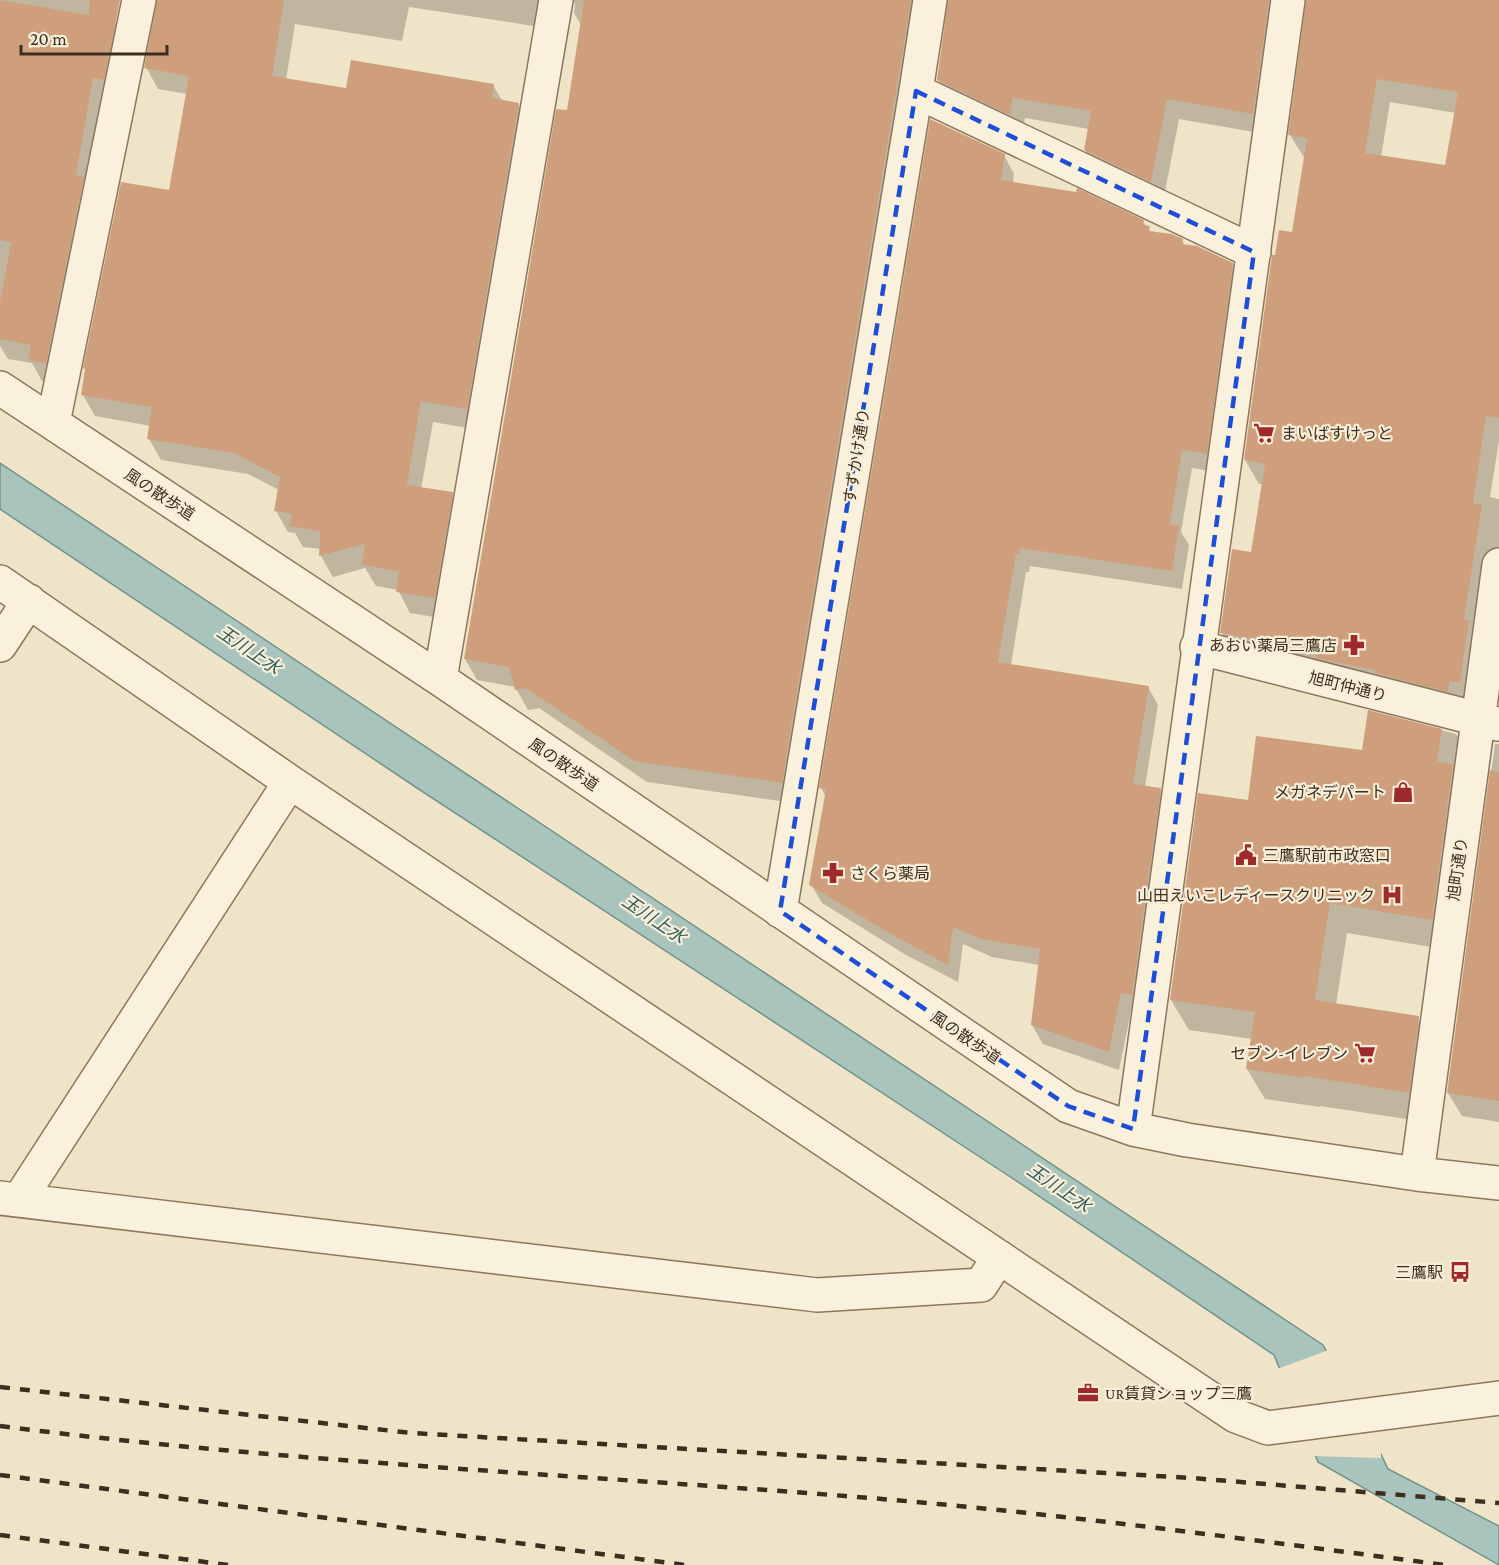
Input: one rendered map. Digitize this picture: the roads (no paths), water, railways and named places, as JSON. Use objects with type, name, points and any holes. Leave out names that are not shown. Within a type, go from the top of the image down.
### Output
[{"type":"street","points":[[52,423],[139,0]]},
{"type":"street","points":[[440,679],[556,0]]},
{"type":"street","name":"すずかけ通り","points":[[780,911],[930,0]]},
{"type":"street","points":[[1133,1129],[1197,647],[1288,0]]},
{"type":"street","points":[[916,91],[1254,252]]},
{"type":"street","name":"風の散歩道","points":[[0,388],[440,679],[1068,1106],[1133,1129],[1187,1140],[1417,1174],[1499,1183]]},
{"type":"street","name":"旭町通り","points":[[1417,1174],[1488,722],[1499,565]]},
{"type":"street","points":[[0,582],[290,782],[1236,1416],[1268,1428],[1499,1398]]},
{"type":"street","points":[[0,645],[29,601]]},
{"type":"street","name":"旭町仲通り","points":[[1197,647],[1488,722]]},
{"type":"street","points":[[290,782],[10,1199],[817,1295],[981,1285],[999,1257]]},
{"type":"water","name":"玉川上水","points":[[0,463],[1323,1345],[1388,1469],[1499,1526],[1499,1565],[1318,1462],[1274,1355],[1012,1178],[417,788],[0,509]]},
{"type":"railway","points":[[0,1387],[411,1433],[1192,1478],[1499,1503]]},
{"type":"railway","points":[[0,1426],[335,1460],[963,1506],[1445,1565]]},
{"type":"railway","points":[[0,1475],[685,1565]]},
{"type":"railway","points":[[0,1535],[228,1565]]},
{"type":"place","name":"まいばすけっと","points":[[1264,433]]},
{"type":"place","name":"あおい薬局三鷹店","points":[[1354,645]]},
{"type":"place","name":"メガネデパート","points":[[1403,792]]},
{"type":"place","name":"三鷹駅前市政窓口","points":[[1246,855]]},
{"type":"place","name":"さくら薬局","points":[[833,873]]},
{"type":"place","name":"山田えいこレディースクリニック","points":[[1392,895]]},
{"type":"place","name":"セブン-イレブン","points":[[1365,1053]]},
{"type":"place","name":"三鷹駅","points":[[1460,1272]]},
{"type":"place","name":"UR賃貸ショップ三鷹","points":[[1088,1393]]}]
